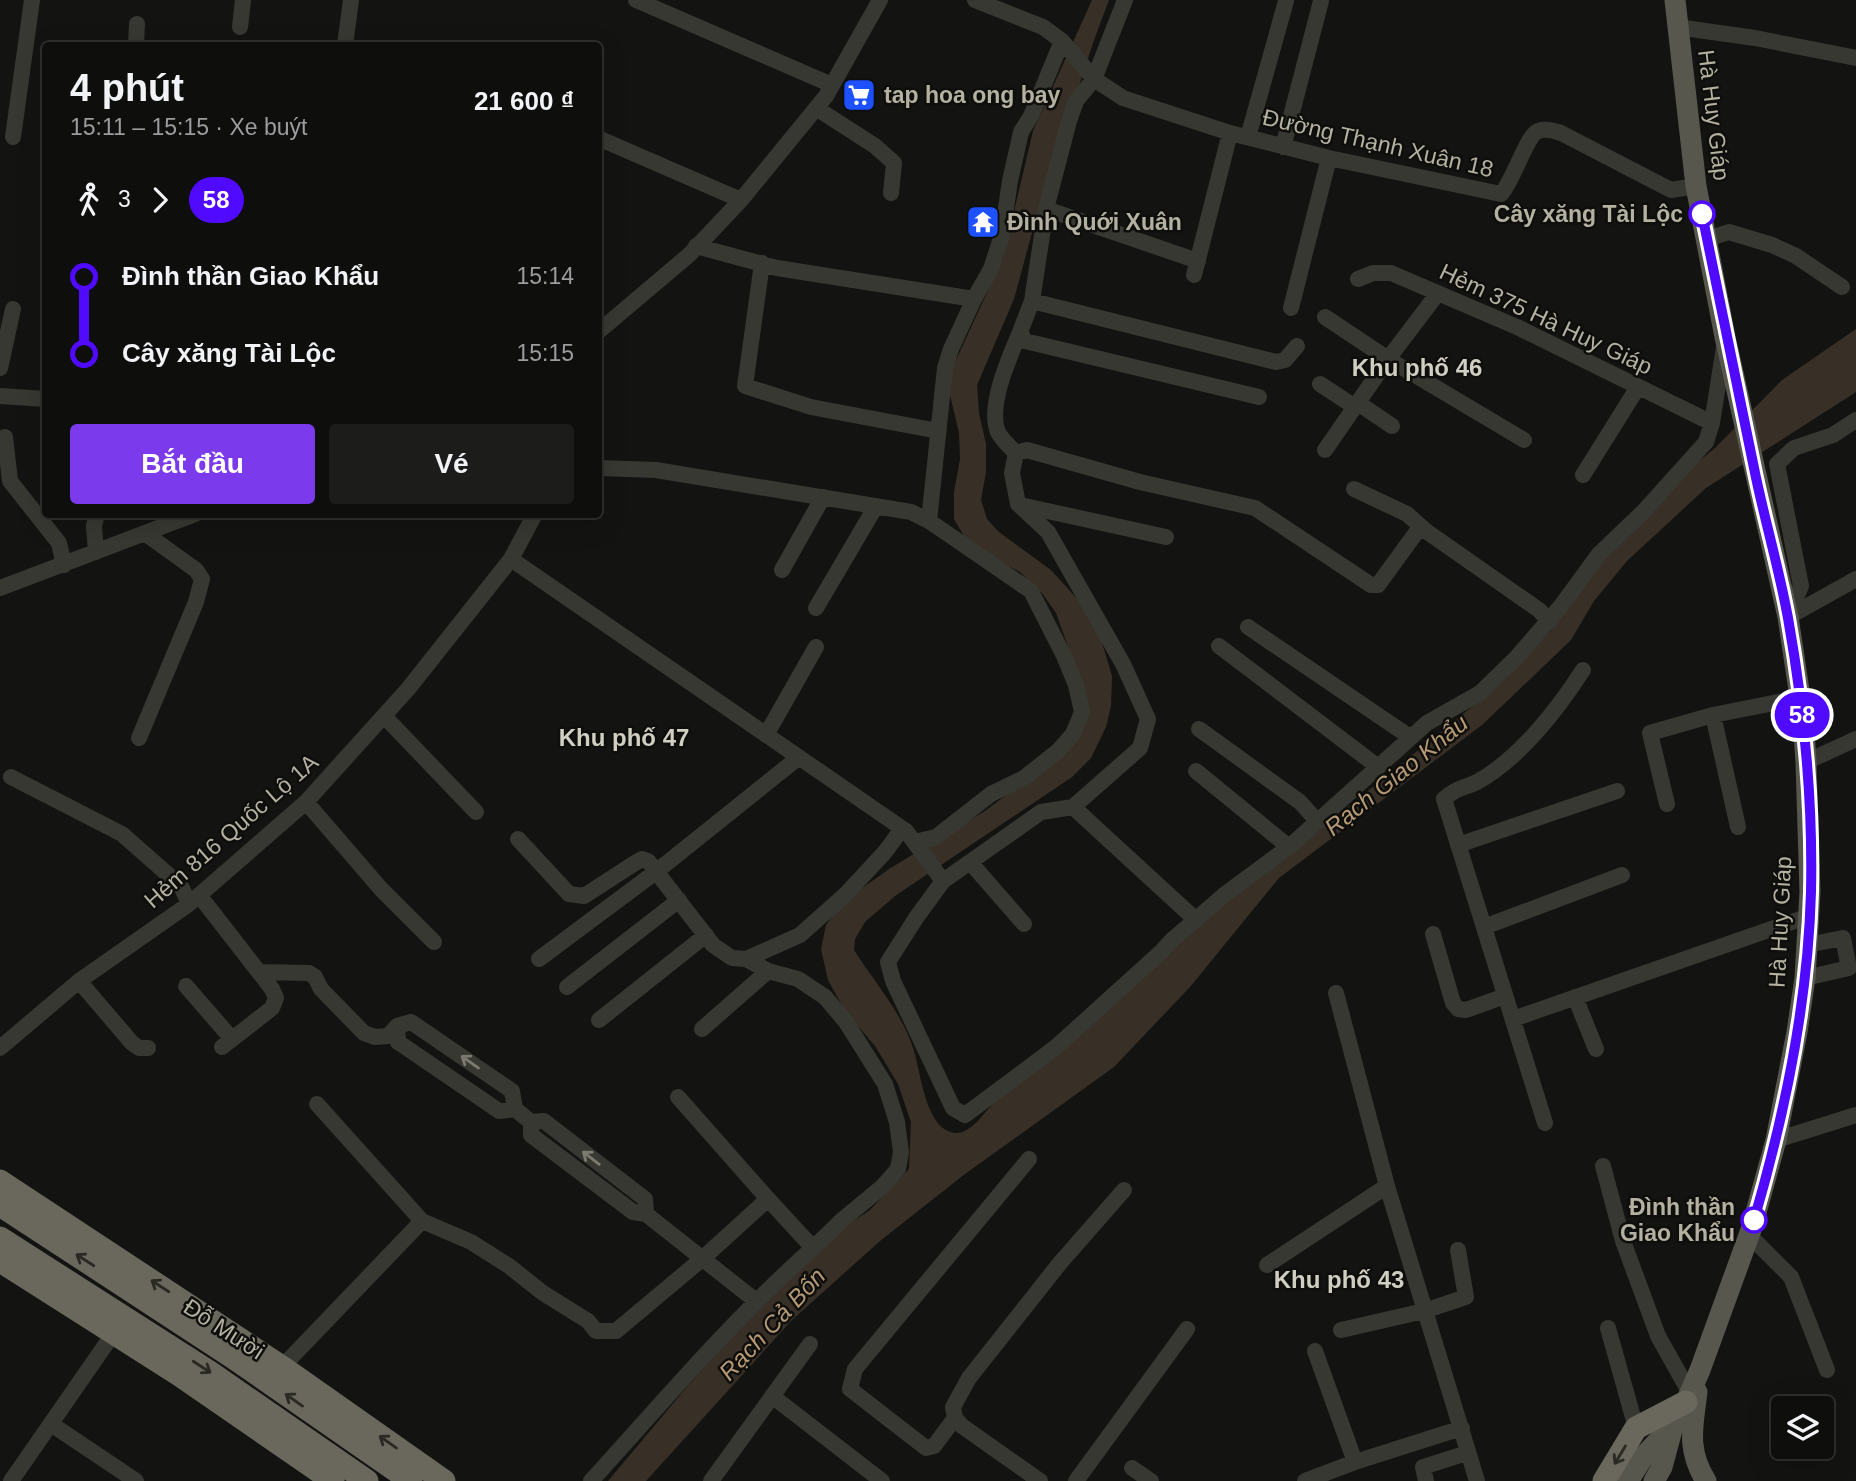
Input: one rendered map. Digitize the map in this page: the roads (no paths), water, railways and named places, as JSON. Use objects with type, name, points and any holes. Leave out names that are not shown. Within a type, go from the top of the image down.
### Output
[{"type":"highway","name":"Đỗ Mười","points":[[0,1181],[282,1367],[444,1481]]},
{"type":"highway","name":"Đỗ Mười","points":[[0,1205],[231,1356],[411,1481]]},
{"type":"highway","name":"Đỗ Mười","points":[[0,1238],[119,1325],[178,1374],[333,1481]]},
{"type":"highway","name":"Đỗ Mười","points":[[0,1261],[119,1325],[368,1481]]},
{"type":"highway","points":[[1604,1481],[1636,1428],[1688,1397]]},
{"type":"main road","name":"Hà Huy Giáp","points":[[1654,1481],[1662,1467],[1674,1424],[1700,1370],[1749,1235],[1776,1140],[1805,978],[1809,916],[1810,832],[1806,762],[1788,617],[1725,337],[1696,186],[1675,0]]},
{"type":"main road","name":"Hà Huy Giáp","points":[[1700,1370],[1692,1424],[1692,1450],[1706,1481]]},
{"type":"main road","name":"Hà Huy Giáp","points":[[1628,1481],[1644,1456],[1674,1424]]},
{"type":"street","points":[[13,137],[32,0]]},
{"type":"street","points":[[240,27],[243,0]]},
{"type":"street","points":[[345,42],[351,0]]},
{"type":"street","points":[[636,0],[832,85]]},
{"type":"street","points":[[602,329],[689,255],[741,200],[832,85],[880,0]]},
{"type":"street","name":"Đường Thạnh Xuân 18","points":[[975,0],[1043,27],[1062,41],[1091,75],[1123,98],[1230,132],[1329,158],[1501,194],[1509,186],[1532,134],[1541,129],[1561,133],[1671,190],[1696,186]]},
{"type":"street","points":[[1016,453],[998,432],[996,411],[1001,379],[1032,301],[1046,209],[1076,101],[1091,75],[1125,0]]},
{"type":"street","points":[[1248,136],[1286,1]]},
{"type":"street","points":[[1283,146],[1321,1]]},
{"type":"street","points":[[136,42],[137,24]]},
{"type":"street","points":[[1677,27],[1755,38],[1856,58]]},
{"type":"street","points":[[929,521],[945,369],[951,349],[974,299],[991,270],[1002,235],[1021,132],[1031,116],[1062,41]]},
{"type":"street","points":[[816,108],[875,146],[894,163],[891,193]]},
{"type":"street","points":[[1046,209],[1196,268],[1230,132]]},
{"type":"street","points":[[602,140],[741,200]]},
{"type":"street","points":[[1291,308],[1329,158]]},
{"type":"street","points":[[1707,239],[1729,232],[1772,245],[1796,256],[1842,287]]},
{"type":"street","points":[[696,246],[777,268],[974,299]]},
{"type":"street","points":[[762,263],[746,386],[811,407],[938,431]]},
{"type":"street","name":"Hẻm 375 Hà Huy Giáp","points":[[1358,279],[1373,273],[1391,273],[1517,327],[1712,423]]},
{"type":"street","points":[[1325,450],[1438,293]]},
{"type":"street","points":[[1032,301],[1276,362],[1285,360],[1297,346]]},
{"type":"street","points":[[0,368],[13,309]]},
{"type":"street","points":[[1325,317],[1388,359],[1524,440]]},
{"type":"street","points":[[1020,332],[1025,341],[1259,397]]},
{"type":"street","points":[[1016,453],[1012,473],[1018,504],[1048,532],[1122,664],[1147,719],[1140,748],[1073,807],[1041,812],[942,879],[888,962],[893,981],[953,1108],[965,1115],[1056,1047],[1224,895],[1289,847],[1410,737],[1427,723],[1480,693],[1516,658],[1549,621],[1599,554],[1643,512],[1706,442],[1712,423],[1725,337]]},
{"type":"street","points":[[1320,384],[1392,426]]},
{"type":"street","points":[[1583,474],[1638,387]]},
{"type":"street","points":[[0,396],[42,399]]},
{"type":"street","points":[[1788,617],[1801,586],[1777,464],[1794,448],[1833,435],[1856,420]]},
{"type":"street","points":[[5,437],[10,481],[59,543],[64,565]]},
{"type":"street","points":[[1016,453],[1027,450],[1140,482],[1255,508],[1371,585],[1378,585],[1418,530],[1426,531]]},
{"type":"street","points":[[602,468],[656,470],[911,512],[929,521],[1031,591],[1076,685],[1082,712],[1073,734],[1024,778],[972,807],[936,837],[914,842]]},
{"type":"street","points":[[1354,489],[1408,514],[1426,531],[1539,610],[1549,621]]},
{"type":"street","points":[[782,570],[823,497]]},
{"type":"street","points":[[1018,504],[1166,537]]},
{"type":"street","points":[[816,608],[876,506]]},
{"type":"street","points":[[96,518],[96,552]]},
{"type":"street","points":[[0,588],[185,518]]},
{"type":"street","name":"Hẻm 816 Quốc Lộ 1A","points":[[0,1048],[79,981],[194,899],[306,802],[385,717],[511,559],[533,518]]},
{"type":"street","points":[[139,738],[197,602],[202,579],[196,570],[146,534]]},
{"type":"street","points":[[511,559],[902,829],[942,879]]},
{"type":"street","points":[[1788,617],[1856,579]]},
{"type":"street","points":[[1248,627],[1410,737]]},
{"type":"street","points":[[1219,646],[1377,766]]},
{"type":"street","points":[[766,735],[816,647]]},
{"type":"street","points":[[1545,1123],[1444,799],[1455,789],[1477,782],[1505,761],[1565,698],[1583,670]]},
{"type":"street","points":[[1667,804],[1650,733],[1713,715],[1799,698]]},
{"type":"street","points":[[1713,715],[1738,827]]},
{"type":"street","points":[[385,717],[476,812]]},
{"type":"street","points":[[1199,729],[1300,802],[1318,822]]},
{"type":"street","points":[[1806,762],[1856,739]]},
{"type":"street","points":[[539,959],[657,871],[798,758]]},
{"type":"street","points":[[1196,771],[1289,847]]},
{"type":"street","points":[[11,776],[122,834],[194,899],[259,972],[272,989],[275,998],[272,1008],[227,1043],[186,986]]},
{"type":"street","points":[[1458,845],[1617,791]]},
{"type":"street","points":[[306,802],[381,889],[434,942]]},
{"type":"street","points":[[1073,807],[1196,920]]},
{"type":"street","points":[[746,959],[800,935],[846,894],[885,852],[902,829]]},
{"type":"street","points":[[518,839],[569,894],[584,896],[642,859],[648,861],[713,945],[732,958],[746,959],[768,971],[798,979],[825,997],[846,1022],[885,1084],[897,1122],[901,1152],[898,1169],[882,1187],[841,1221],[756,1301],[591,1481]]},
{"type":"street","points":[[970,862],[1024,924]]},
{"type":"street","points":[[1484,926],[1622,875]]},
{"type":"street","points":[[567,987],[680,900]]},
{"type":"street","points":[[1513,1019],[1809,916]]},
{"type":"street","points":[[1433,934],[1453,1003],[1458,1009],[1466,1010],[1505,996]]},
{"type":"street","points":[[599,1020],[706,935]]},
{"type":"street","points":[[1805,978],[1849,968],[1843,938],[1807,945]]},
{"type":"street","points":[[702,1028],[768,971]]},
{"type":"street","points":[[259,972],[309,973],[316,977],[321,989],[364,1033],[375,1037],[388,1036],[397,1026],[411,1022],[512,1091],[515,1108],[531,1122],[544,1121],[645,1199],[646,1214],[756,1301]]},
{"type":"street","points":[[79,981],[132,1043],[139,1048],[148,1048]]},
{"type":"street","points":[[1336,993],[1387,1186],[1477,1481]]},
{"type":"street","points":[[1575,998],[1596,1049]]},
{"type":"street","points":[[397,1026],[398,1042],[499,1111],[515,1108]]},
{"type":"street","points":[[678,1097],[813,1248]]},
{"type":"street","points":[[317,1104],[422,1221],[471,1242],[509,1266],[543,1293],[588,1321],[596,1331],[616,1331],[768,1199]]},
{"type":"street","points":[[1776,1140],[1856,1115]]},
{"type":"street","points":[[955,1418],[934,1446],[926,1448],[850,1389],[851,1381],[855,1370],[1029,1159]]},
{"type":"street","points":[[1603,1166],[1623,1241],[1658,1336],[1688,1397]]},
{"type":"street","points":[[1267,1265],[1387,1186]]},
{"type":"street","points":[[1040,1481],[962,1426],[955,1418],[953,1408],[969,1378],[1060,1263],[1124,1190]]},
{"type":"street","points":[[282,1367],[422,1221]]},
{"type":"street","points":[[1749,1235],[1791,1277],[1827,1370]]},
{"type":"street","points":[[1341,1330],[1424,1311],[1466,1297],[1458,1250]]},
{"type":"street","points":[[10,1481],[119,1325]]},
{"type":"street","points":[[1608,1328],[1636,1428]]},
{"type":"street","points":[[1076,1481],[1187,1329]]},
{"type":"street","points":[[711,1481],[810,1344]]},
{"type":"street","points":[[1315,1351],[1354,1462]]},
{"type":"street","points":[[772,1396],[882,1481]]},
{"type":"street","points":[[51,1424],[136,1481]]},
{"type":"street","points":[[1306,1481],[1354,1462],[1462,1428]]},
{"type":"street","points":[[1426,1481],[1423,1467],[1467,1453]]},
{"type":"street","points":[[1132,1468],[1151,1481]]},
{"type":"water","points":[[1092,0],[1109,0],[1036,218],[1014,299],[977,385],[979,413],[986,444],[986,472],[981,500],[987,519],[999,532],[1051,570],[1079,601],[1100,636],[1112,676],[1111,706],[1106,727],[1091,758],[1072,777],[895,896],[865,922],[855,939],[854,950],[896,1011],[909,1037],[929,1108],[942,1127],[950,1132],[963,1132],[974,1125],[992,1105],[1225,896],[1311,837],[1505,680],[1551,630],[1586,572],[1671,485],[1716,447],[1782,380],[1856,329],[1856,392],[1706,488],[1627,561],[1594,601],[1571,640],[1482,725],[1279,878],[1190,987],[1114,1067],[965,1174],[880,1241],[792,1320],[646,1481],[608,1481],[769,1295],[834,1234],[870,1210],[909,1169],[911,1122],[898,1084],[875,1046],[845,1011],[828,980],[821,949],[826,925],[843,902],[889,869],[985,811],[1045,766],[1084,716],[1070,652],[1056,613],[1042,593],[1020,572],[981,552],[967,541],[954,519],[954,492],[960,459],[959,433],[950,395],[950,373],[1003,258],[1033,131]]},
{"type":"place","name":"tap hoa ong bay","points":[[859,95]]},
{"type":"place","name":"Cây xăng Tài Lộc","points":[[1702,214]]},
{"type":"place","name":"Đình Quới Xuân","points":[[983,222]]},
{"type":"place","name":"Đình thần Giao Khẩu","points":[[1754,1220]]},
{"type":"district","name":"Khu phố 46","points":[[1417,367]]},
{"type":"district","name":"Khu phố 47","points":[[624,737]]},
{"type":"district","name":"Khu phố 43","points":[[1339,1279]]},
{"type":"water label","name":"Rạch Giao Khẩu","points":[[1396,775]]},
{"type":"water label","name":"Rạch Cả Bốn","points":[[772,1324]]}]
